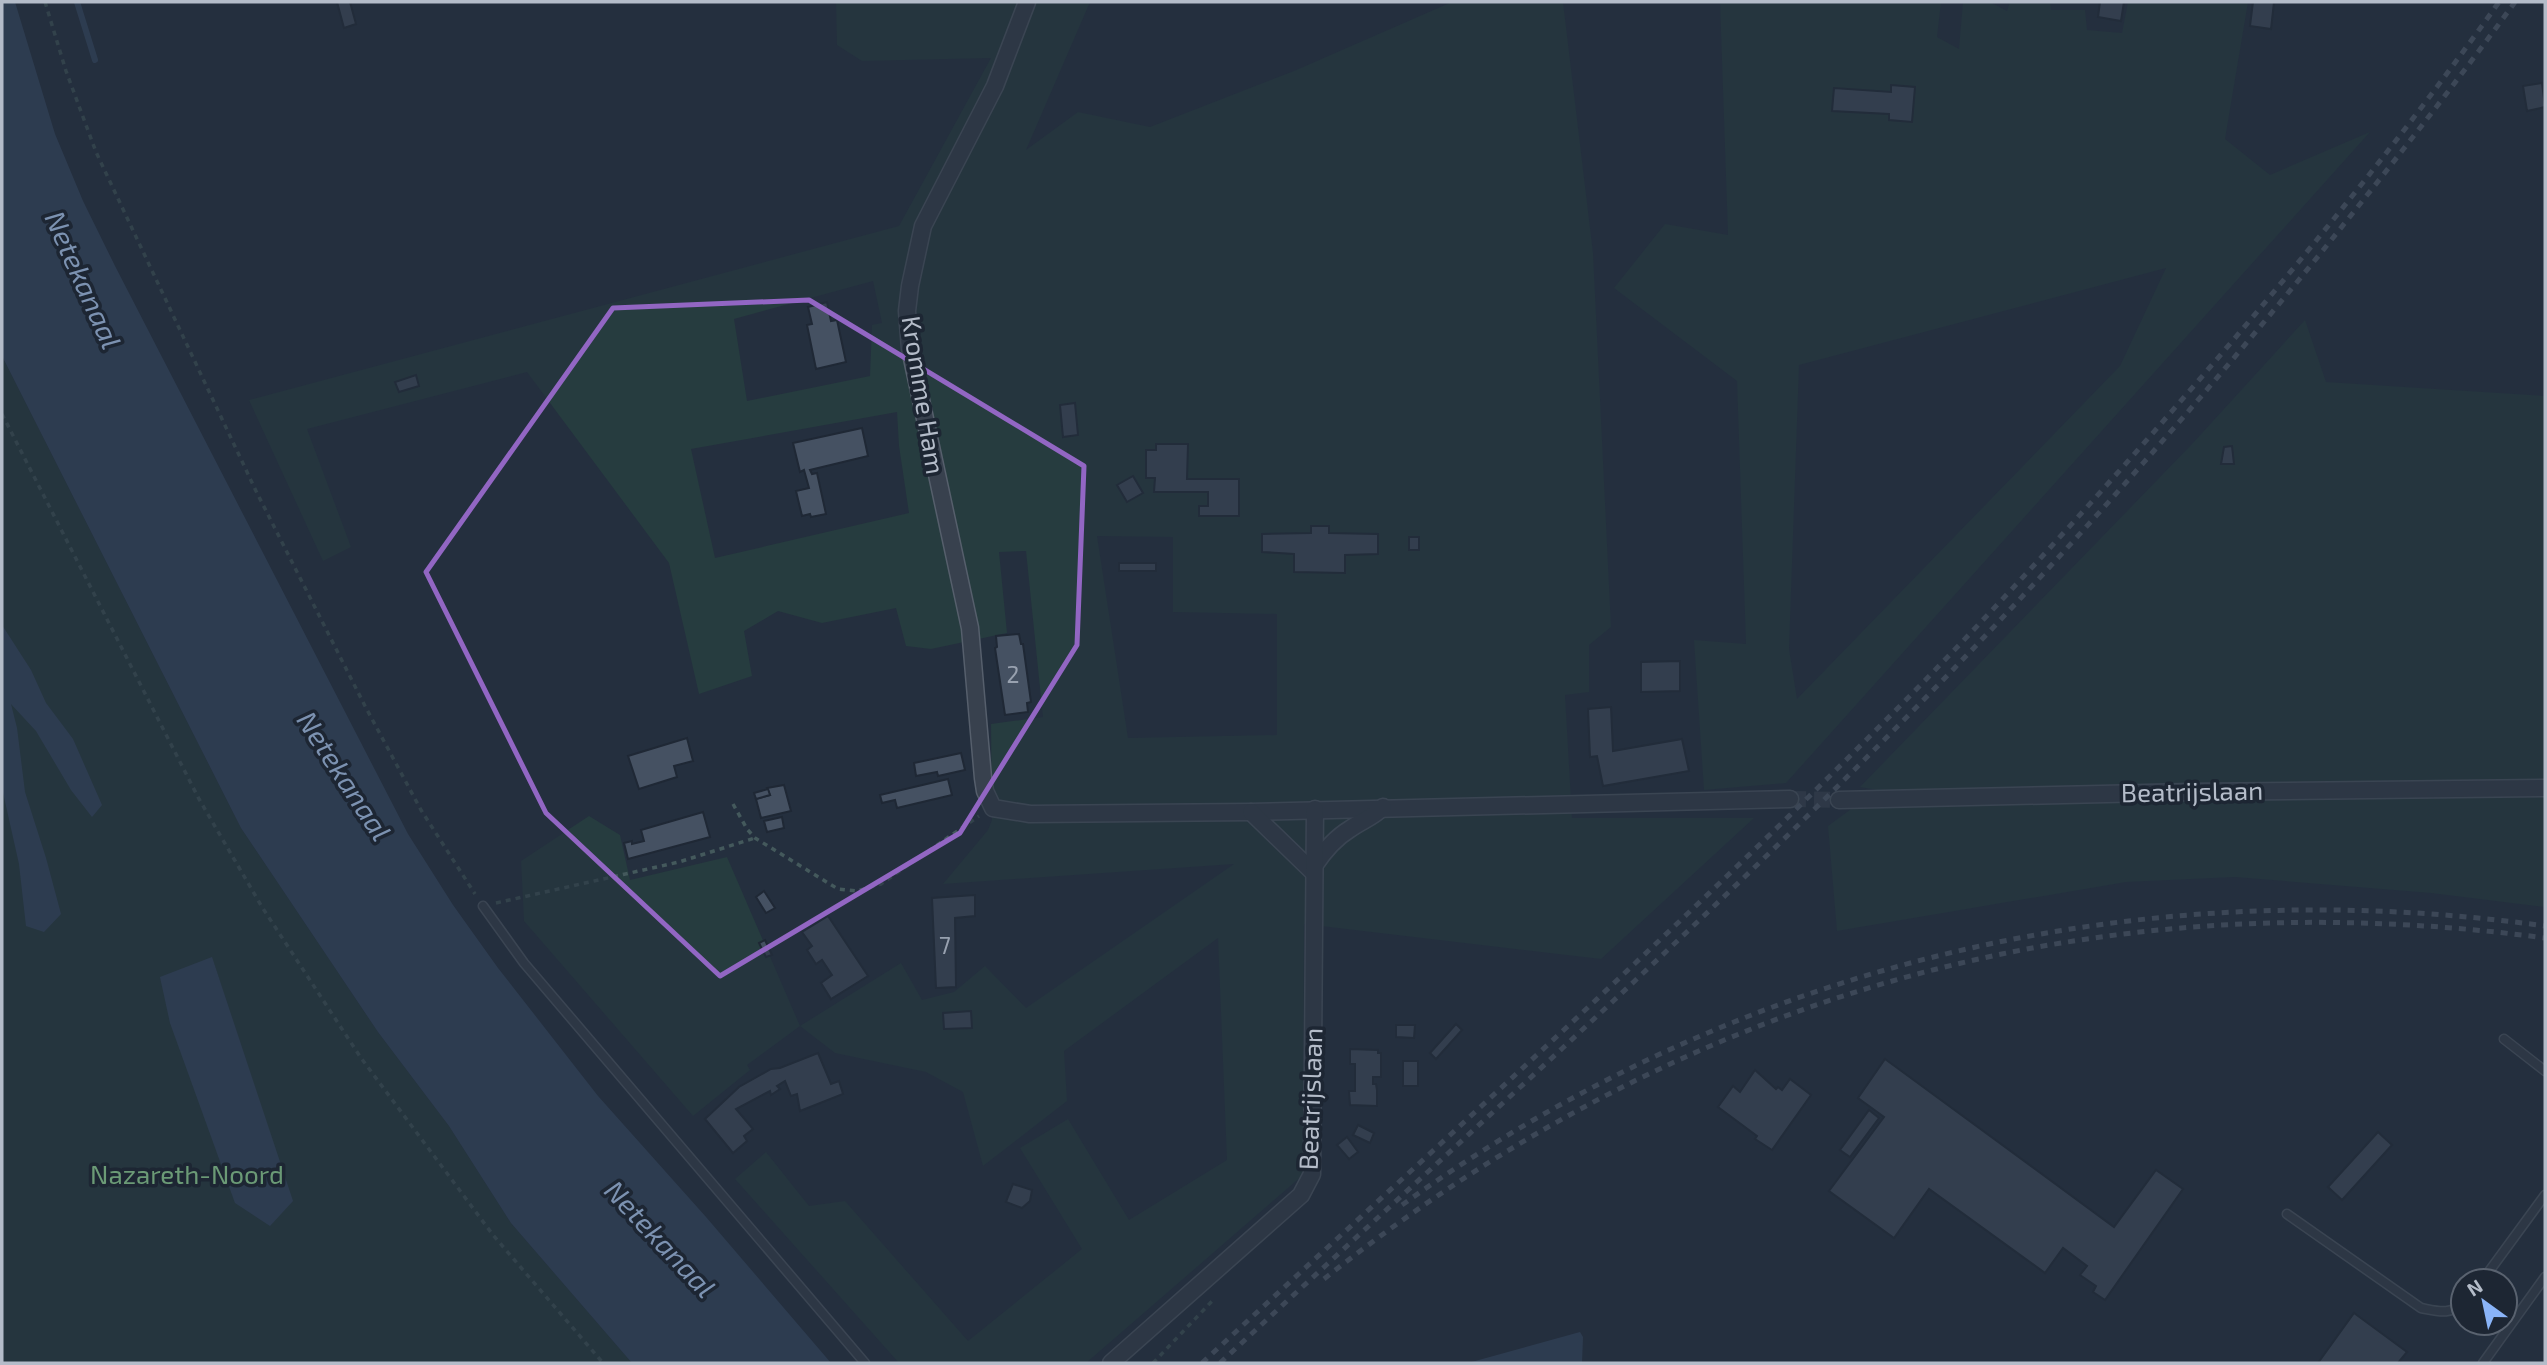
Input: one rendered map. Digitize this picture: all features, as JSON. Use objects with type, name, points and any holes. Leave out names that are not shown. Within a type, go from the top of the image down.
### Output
[{"type":"street","name":"Kromme Ham","points":[[993,808],[985,791],[983,778],[970,628],[910,349],[907,311],[913,265],[923,226],[995,86],[1027,2]]},
{"type":"street","name":"Beatrijslaan","points":[[1839,800],[2178,792],[2545,788]]},
{"type":"street","points":[[993,808],[1030,814],[1251,812],[1790,799]]},
{"type":"street","points":[[1251,812],[1314,869],[1328,847],[1340,835],[1383,807]]},
{"type":"street","name":"Beatrijslaan","points":[[1111,1363],[1308,1186],[1312,1174],[1315,809]]},
{"type":"lane","points":[[483,906],[524,963],[865,1363]]},
{"type":"lane","points":[[2504,1039],[2545,1071]]},
{"type":"lane","points":[[2492,1267],[2545,1195]]},
{"type":"lane","points":[[2287,1214],[2421,1308],[2441,1312],[2449,1310]]},
{"type":"lane","points":[[2483,1363],[2545,1277]]},
{"type":"path","points":[[45,2],[66,71],[96,152],[256,491],[421,810],[483,906],[679,862],[755,838]]},
{"type":"path","points":[[2,414],[198,799],[262,907],[361,1058],[493,1235],[603,1363]]},
{"type":"path","points":[[733,804],[755,838],[838,889],[857,891],[881,884],[971,820],[993,808]]},
{"type":"highlighted area","points":[[809,300],[1084,466],[1077,645],[960,833],[720,976],[546,813],[426,572],[613,308]]},
{"type":"green space","points":[[836,2],[1090,2],[1026,150],[1078,112],[1150,127],[1294,71],[1452,2],[1563,2],[1593,253],[1611,627],[1589,645],[1589,692],[1565,695],[1572,818],[1754,818],[1601,959],[1304,924],[1303,1175],[1086,1363],[899,1363],[735,1179],[766,1152],[809,1206],[845,1201],[968,1341],[1082,1249],[1020,1148],[1068,1119],[1129,1220],[1227,1160],[1218,938],[1064,1051],[1067,1101],[983,1166],[963,1092],[926,1072],[835,1053],[800,1026],[901,963],[922,1000],[954,992],[985,966],[1026,1008],[1234,864],[943,884],[988,830],[992,820],[991,724],[1043,717],[1026,551],[999,552],[1007,633],[931,649],[906,646],[896,608],[822,623],[778,611],[744,631],[752,676],[699,694],[669,563],[527,372],[307,429],[351,547],[323,561],[249,400],[899,226],[991,58],[862,61],[837,45]],"holes":[[[873,281],[882,323],[872,325],[870,376],[747,401],[734,319]],[[897,412],[909,513],[715,558],[691,449]],[[1097,536],[1173,537],[1173,612],[1277,614],[1277,735],[1128,738]]]},
{"type":"green space","points":[[1720,2],[1941,2],[1937,37],[1959,49],[1963,2],[1990,2],[2007,11],[2010,2],[2050,2],[2051,10],[2085,10],[2087,30],[2122,33],[2128,2],[2248,2],[2225,139],[2270,175],[2370,132],[1786,783],[1704,790],[1694,640],[1746,644],[1737,381],[1614,288],[1665,224],[1728,235]],"holes":[[[2166,268],[2120,366],[1797,699],[1789,649],[1799,365]]]},
{"type":"green space","points":[[2305,320],[2326,382],[2545,396],[2545,907],[2431,893],[2235,877],[2126,882],[1837,931],[1828,826],[1877,790],[1860,787],[2193,443]]},
{"type":"green space","name":"Nazareth-Noord","points":[[2,356],[241,828],[378,1032],[449,1126],[511,1223],[632,1363],[2,1363]]},
{"type":"green space","points":[[589,816],[620,835],[630,880],[727,857],[800,1026],[747,1065],[750,1070],[693,1116],[524,921],[521,861]]},
{"type":"water","name":"Netekanaal","points":[[2,2],[15,2],[55,134],[83,201],[408,834],[453,905],[498,968],[598,1096],[831,1363],[632,1363],[511,1223],[449,1126],[378,1032],[241,828],[2,356]]},
{"type":"water","points":[[2,625],[31,670],[46,703],[73,739],[102,805],[92,817],[71,790],[36,731],[11,704],[17,728],[25,792],[61,914],[44,932],[26,926],[19,864],[2,788]]},
{"type":"water","points":[[212,957],[293,1201],[270,1226],[235,1203],[170,1023],[160,977]]},
{"type":"water","points":[[1580,1332],[1583,1337],[1582,1363],[1468,1363]]},
{"type":"building","points":[[337,2],[350,2],[356,24],[344,28]]},
{"type":"building","points":[[2100,2],[2124,2],[2121,21],[2098,17]]},
{"type":"building","points":[[2253,2],[2274,2],[2271,29],[2250,26]]},
{"type":"building","points":[[2542,83],[2545,107],[2527,111],[2523,86]]},
{"type":"building","points":[[1891,85],[1915,87],[1912,122],[1889,120],[1889,114],[1832,111],[1834,88],[1891,92]]},
{"type":"building","points":[[827,302],[831,321],[837,320],[846,362],[816,369],[807,325],[812,324],[808,307]]},
{"type":"building","points":[[416,375],[419,386],[399,392],[395,382]]},
{"type":"building","points":[[1075,403],[1078,435],[1063,437],[1060,405]]},
{"type":"building","points":[[862,428],[868,456],[810,470],[812,474],[817,473],[826,514],[802,516],[796,491],[809,488],[804,470],[800,472],[793,443]]},
{"type":"building","points":[[1156,444],[1188,444],[1187,479],[1239,479],[1239,516],[1199,516],[1199,506],[1208,506],[1208,492],[1154,492],[1155,478],[1146,478],[1146,450],[1156,450]]},
{"type":"building","points":[[2232,446],[2234,464],[2221,464],[2224,447]]},
{"type":"building","points":[[1133,476],[1143,493],[1127,502],[1117,485]]},
{"type":"building","points":[[1311,526],[1329,526],[1329,533],[1378,534],[1378,554],[1345,555],[1345,573],[1294,572],[1294,554],[1262,552],[1262,534],[1311,533]]},
{"type":"building","points":[[1409,537],[1419,537],[1419,550],[1409,550]]},
{"type":"building","points":[[1119,563],[1156,563],[1156,571],[1119,571]]},
{"type":"building","points":[[1019,634],[1023,644],[1031,702],[1027,703],[1028,712],[1005,715],[995,648],[996,636]]},
{"type":"building","points":[[1680,661],[1680,691],[1641,692],[1641,662]]},
{"type":"building","points":[[1611,707],[1613,751],[1682,739],[1689,771],[1603,786],[1597,756],[1590,757],[1588,709]]},
{"type":"building","points":[[687,738],[693,761],[674,766],[677,777],[639,789],[628,756]]},
{"type":"building","points":[[961,753],[965,770],[938,776],[937,772],[916,776],[914,763]]},
{"type":"building","points":[[948,779],[952,795],[897,808],[895,800],[882,803],[880,795]]},
{"type":"building","points":[[784,785],[791,811],[761,818],[756,799],[770,795],[767,788]]},
{"type":"building","points":[[768,789],[770,795],[756,799],[754,793]]},
{"type":"building","points":[[703,812],[710,837],[628,859],[624,843],[644,841],[641,830]]},
{"type":"building","points":[[782,817],[784,828],[767,832],[764,821]]},
{"type":"building","points":[[764,891],[775,908],[766,913],[756,897]]},
{"type":"building","points":[[975,895],[975,916],[955,918],[956,987],[936,988],[932,898]]},
{"type":"building","points":[[828,916],[868,976],[831,999],[821,983],[832,975],[822,960],[816,964],[807,950],[812,946],[802,932]]},
{"type":"building","points":[[765,940],[772,955],[766,957],[759,943]]},
{"type":"building","points":[[971,1011],[972,1028],[944,1029],[943,1013]]},
{"type":"building","points":[[1456,1024],[1462,1030],[1436,1059],[1430,1053]]},
{"type":"building","points":[[1396,1025],[1415,1025],[1414,1038],[1396,1037]]},
{"type":"building","points":[[1350,1049],[1378,1050],[1378,1053],[1381,1053],[1381,1077],[1373,1077],[1377,1090],[1377,1106],[1350,1105],[1349,1091],[1355,1091],[1355,1064],[1350,1064]]},
{"type":"building","points":[[818,1053],[831,1084],[839,1081],[843,1094],[800,1111],[797,1094],[791,1096],[785,1081],[777,1086],[780,1089],[771,1095],[770,1091],[736,1109],[753,1129],[744,1136],[747,1141],[733,1153],[705,1119],[739,1087],[771,1069]]},
{"type":"building","points":[[1885,1059],[2114,1227],[2156,1170],[2183,1189],[2105,1300],[2093,1292],[2096,1286],[2080,1275],[2087,1266],[2063,1248],[2045,1273],[1929,1189],[1894,1238],[1829,1191],[1884,1117],[1858,1098]]},
{"type":"building","points":[[1403,1061],[1418,1061],[1418,1086],[1403,1086]]},
{"type":"building","points":[[1755,1070],[1776,1089],[1778,1087],[1782,1090],[1790,1079],[1811,1095],[1772,1150],[1718,1107],[1733,1086],[1740,1092]]},
{"type":"building","points":[[1869,1110],[1879,1118],[1850,1157],[1840,1150]]},
{"type":"building","points":[[1358,1125],[1374,1133],[1370,1143],[1353,1135]]},
{"type":"building","points":[[2378,1132],[2392,1145],[2342,1200],[2328,1187]]},
{"type":"building","points":[[1347,1137],[1358,1152],[1349,1159],[1337,1145]]},
{"type":"building","points":[[1013,1184],[1032,1190],[1030,1201],[1022,1208],[1006,1202]]},
{"type":"building","points":[[2354,1313],[2407,1352],[2398,1363],[2318,1363]]},
{"type":"waterway","points":[[77,2],[95,60]]},
{"type":"tunnel","points":[[1790,799],[1839,800]]},
{"type":"railway","points":[[1202,1363],[1712,890],[1796,810],[1961,643],[2121,469],[2277,288],[2391,147],[2499,2]]},
{"type":"railway","points":[[1220,1363],[1725,895],[1946,677],[2112,498],[2272,312],[2397,157],[2515,2]]},
{"type":"railway","points":[[1402,1205],[1531,1121],[1665,1052],[1804,996],[1946,954],[2093,926],[2242,912],[2393,912],[2545,926]]},
{"type":"railway","points":[[1324,1279],[1461,1180],[1602,1097],[1748,1030],[1899,979],[2054,944],[2213,926],[2377,923],[2545,938]]}]
